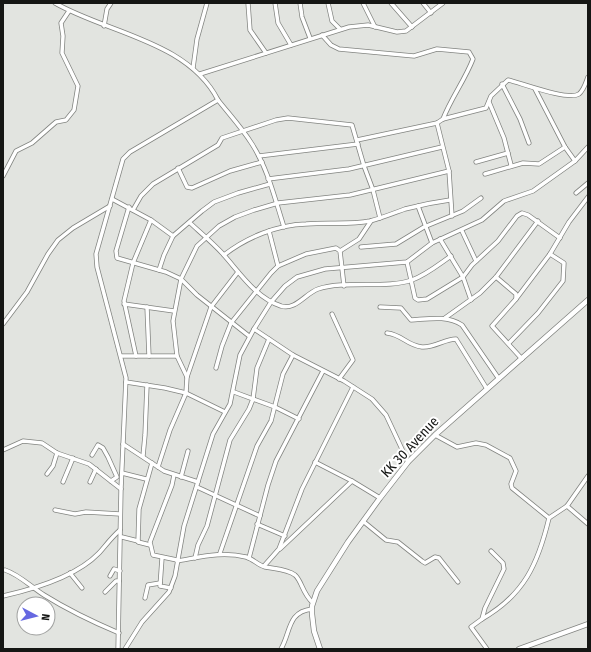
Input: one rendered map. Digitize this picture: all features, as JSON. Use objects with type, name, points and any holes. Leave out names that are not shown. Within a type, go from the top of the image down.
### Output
[{"type":"main road","name":"KK 30 Avenue","points":[[320,649],[314,631],[312,610],[313,603],[318,591],[380,498],[408,462],[435,435],[588,300]]},
{"type":"main road","points":[[519,649],[588,624]]},
{"type":"street","points":[[55,3],[69,11],[104,26],[136,36],[159,46],[200,74],[212,87],[218,100],[243,132],[262,162],[278,203],[284,227]]},
{"type":"street","points":[[104,26],[107,9],[111,3]]},
{"type":"street","points":[[193,68],[197,39],[207,3]]},
{"type":"street","points":[[248,3],[250,30],[266,53]]},
{"type":"street","points":[[275,3],[278,24],[291,45]]},
{"type":"street","points":[[300,3],[302,17],[310,38]]},
{"type":"street","points":[[328,3],[332,20],[340,29]]},
{"type":"street","points":[[363,3],[375,27]]},
{"type":"street","points":[[391,3],[412,27]]},
{"type":"street","points":[[423,3],[431,13]]},
{"type":"street","points":[[200,74],[340,29],[361,26],[375,27],[397,32],[406,31],[443,3]]},
{"type":"street","points":[[3,176],[16,151],[32,143],[56,122],[66,120],[74,110],[78,86],[62,50],[63,36],[61,23],[69,11]]},
{"type":"street","points":[[322,35],[331,45],[339,49],[414,56],[437,49],[469,52],[473,59],[471,65],[443,119]]},
{"type":"street","points":[[258,156],[358,142],[437,123],[443,119],[486,108],[491,96],[508,80],[535,89],[574,95],[581,92],[588,77]]},
{"type":"street","points":[[502,84],[520,119],[529,143]]},
{"type":"street","points":[[535,89],[565,147],[575,161]]},
{"type":"street","points":[[118,649],[120,514],[126,373],[110,322],[96,260],[123,159],[130,152],[218,100]]},
{"type":"street","points":[[489,102],[511,165]]},
{"type":"street","points":[[133,210],[146,189],[178,168],[218,145],[222,138],[276,120],[295,118],[350,124],[353,126],[380,218]]},
{"type":"street","points":[[437,123],[449,171],[452,216]]},
{"type":"street","points":[[268,179],[333,172],[442,147]]},
{"type":"street","points":[[486,174],[511,165],[523,163],[539,164],[565,147]]},
{"type":"street","points":[[125,649],[142,622],[158,606],[171,588],[184,526],[213,434],[230,404],[234,392],[240,355],[249,336],[272,302],[285,286],[297,277],[325,269],[342,266],[407,262],[432,243],[482,220],[504,202],[533,191],[575,161],[588,147]]},
{"type":"street","points":[[476,162],[508,153]]},
{"type":"street","points":[[178,168],[187,187],[192,188],[230,171],[262,162]]},
{"type":"street","points":[[187,377],[177,356],[173,321],[174,312],[181,280],[197,246],[219,226],[235,217],[278,203],[344,196],[449,171]]},
{"type":"street","points":[[576,193],[588,183]]},
{"type":"street","points":[[159,270],[173,236],[180,228],[190,223],[214,202],[238,193],[270,184]]},
{"type":"street","points":[[522,359],[510,343],[492,328],[492,326],[516,299],[550,254],[569,222],[588,197]]},
{"type":"street","points":[[361,247],[396,244],[424,227],[463,211],[482,198]]},
{"type":"street","points":[[112,199],[151,220],[173,236]]},
{"type":"street","points":[[224,255],[244,241],[284,227],[304,224],[339,224],[371,221],[418,206],[450,200]]},
{"type":"street","points":[[3,324],[27,292],[48,254],[58,240],[73,228],[110,206]]},
{"type":"street","points":[[418,206],[424,227],[432,243]]},
{"type":"street","points":[[129,207],[116,255],[121,260],[159,270],[181,280],[211,307],[249,336]]},
{"type":"street","points":[[407,262],[416,299],[427,299],[464,277],[476,261],[498,241],[517,216],[522,213],[528,215],[560,238]]},
{"type":"street","points":[[136,356],[124,304],[133,263],[151,220]]},
{"type":"street","points":[[340,251],[358,239],[371,221]]},
{"type":"street","points":[[445,318],[471,300],[496,277],[538,222]]},
{"type":"street","points":[[190,223],[224,255],[256,291],[272,302],[281,306],[291,307],[309,293],[327,287],[411,280],[451,256]]},
{"type":"street","points":[[462,230],[476,261]]},
{"type":"street","points":[[269,231],[278,266]]},
{"type":"street","points":[[440,239],[464,277],[471,300]]},
{"type":"street","points":[[216,368],[222,346],[231,323],[278,266],[306,254],[336,248],[340,251]]},
{"type":"street","points":[[340,251],[344,286]]},
{"type":"street","points":[[510,343],[538,314],[563,281],[564,263],[550,254]]},
{"type":"street","points":[[158,467],[172,423],[186,394],[187,377],[211,307],[238,272]]},
{"type":"street","points":[[496,277],[516,294],[516,299]]},
{"type":"street","points":[[124,304],[174,312]]},
{"type":"street","points":[[147,307],[148,356]]},
{"type":"street","points":[[380,307],[401,308],[411,320],[452,319],[462,325],[500,379]]},
{"type":"street","points":[[332,314],[353,360],[339,379]]},
{"type":"street","points":[[254,329],[293,355],[339,379],[367,396],[382,409],[408,462]]},
{"type":"street","points":[[387,334],[400,336],[410,345],[425,347],[456,339],[487,389]]},
{"type":"street","points":[[195,558],[198,545],[207,526],[214,494],[230,440],[245,416],[253,399],[257,368],[269,339]]},
{"type":"street","points":[[220,553],[257,446],[271,420],[284,374],[293,355]]},
{"type":"street","points":[[121,356],[177,356]]},
{"type":"street","points":[[249,558],[257,524],[276,462],[323,371]]},
{"type":"street","points":[[126,382],[186,394],[225,412]]},
{"type":"street","points":[[142,456],[145,435],[146,385]]},
{"type":"street","points":[[279,550],[315,462],[353,387]]},
{"type":"street","points":[[234,392],[275,407],[299,419]]},
{"type":"street","points":[[435,435],[457,447],[481,443],[510,458],[516,471],[511,484],[512,488],[549,518]]},
{"type":"street","points":[[3,450],[23,441],[36,441],[46,445],[57,453],[89,464],[121,489]]},
{"type":"street","points":[[124,444],[158,467],[181,477],[198,482]]},
{"type":"street","points":[[92,456],[98,445],[103,448],[117,477],[111,481]]},
{"type":"street","points":[[181,477],[188,451]]},
{"type":"street","points":[[47,474],[53,466],[57,453]]},
{"type":"street","points":[[63,482],[73,458]]},
{"type":"street","points":[[315,462],[352,481],[380,498]]},
{"type":"street","points":[[138,541],[139,509],[146,479],[152,463]]},
{"type":"street","points":[[90,482],[96,469]]},
{"type":"street","points":[[122,473],[146,479]]},
{"type":"street","points":[[174,474],[150,545],[153,554],[162,558],[177,561],[220,553],[249,558],[264,566],[290,572],[295,575],[299,580],[305,596],[313,603]]},
{"type":"street","points":[[487,649],[471,629],[472,625],[501,606],[525,582],[536,562],[549,518],[567,506],[588,476]]},
{"type":"street","points":[[264,566],[352,481]]},
{"type":"street","points":[[196,486],[238,504],[260,516]]},
{"type":"street","points":[[567,506],[588,524]]},
{"type":"street","points":[[55,510],[75,514],[86,512],[120,514]]},
{"type":"street","points":[[364,522],[386,540],[398,542],[425,563],[435,557],[439,558],[458,582]]},
{"type":"street","points":[[257,524],[285,536]]},
{"type":"street","points":[[3,596],[35,588],[70,573],[95,556],[120,530]]},
{"type":"street","points":[[122,538],[150,545]]},
{"type":"street","points":[[482,619],[485,608],[499,581],[504,566],[501,560],[491,551]]},
{"type":"street","points":[[160,584],[162,558]]},
{"type":"street","points":[[110,576],[114,569],[120,571]]},
{"type":"street","points":[[5,570],[14,574],[77,614],[118,633]]},
{"type":"street","points":[[70,573],[82,588]]},
{"type":"street","points":[[105,592],[116,581],[120,581]]},
{"type":"street","points":[[145,598],[148,585],[160,584],[160,586],[171,588]]},
{"type":"street","points":[[281,649],[294,616],[305,610],[312,610]]}]
